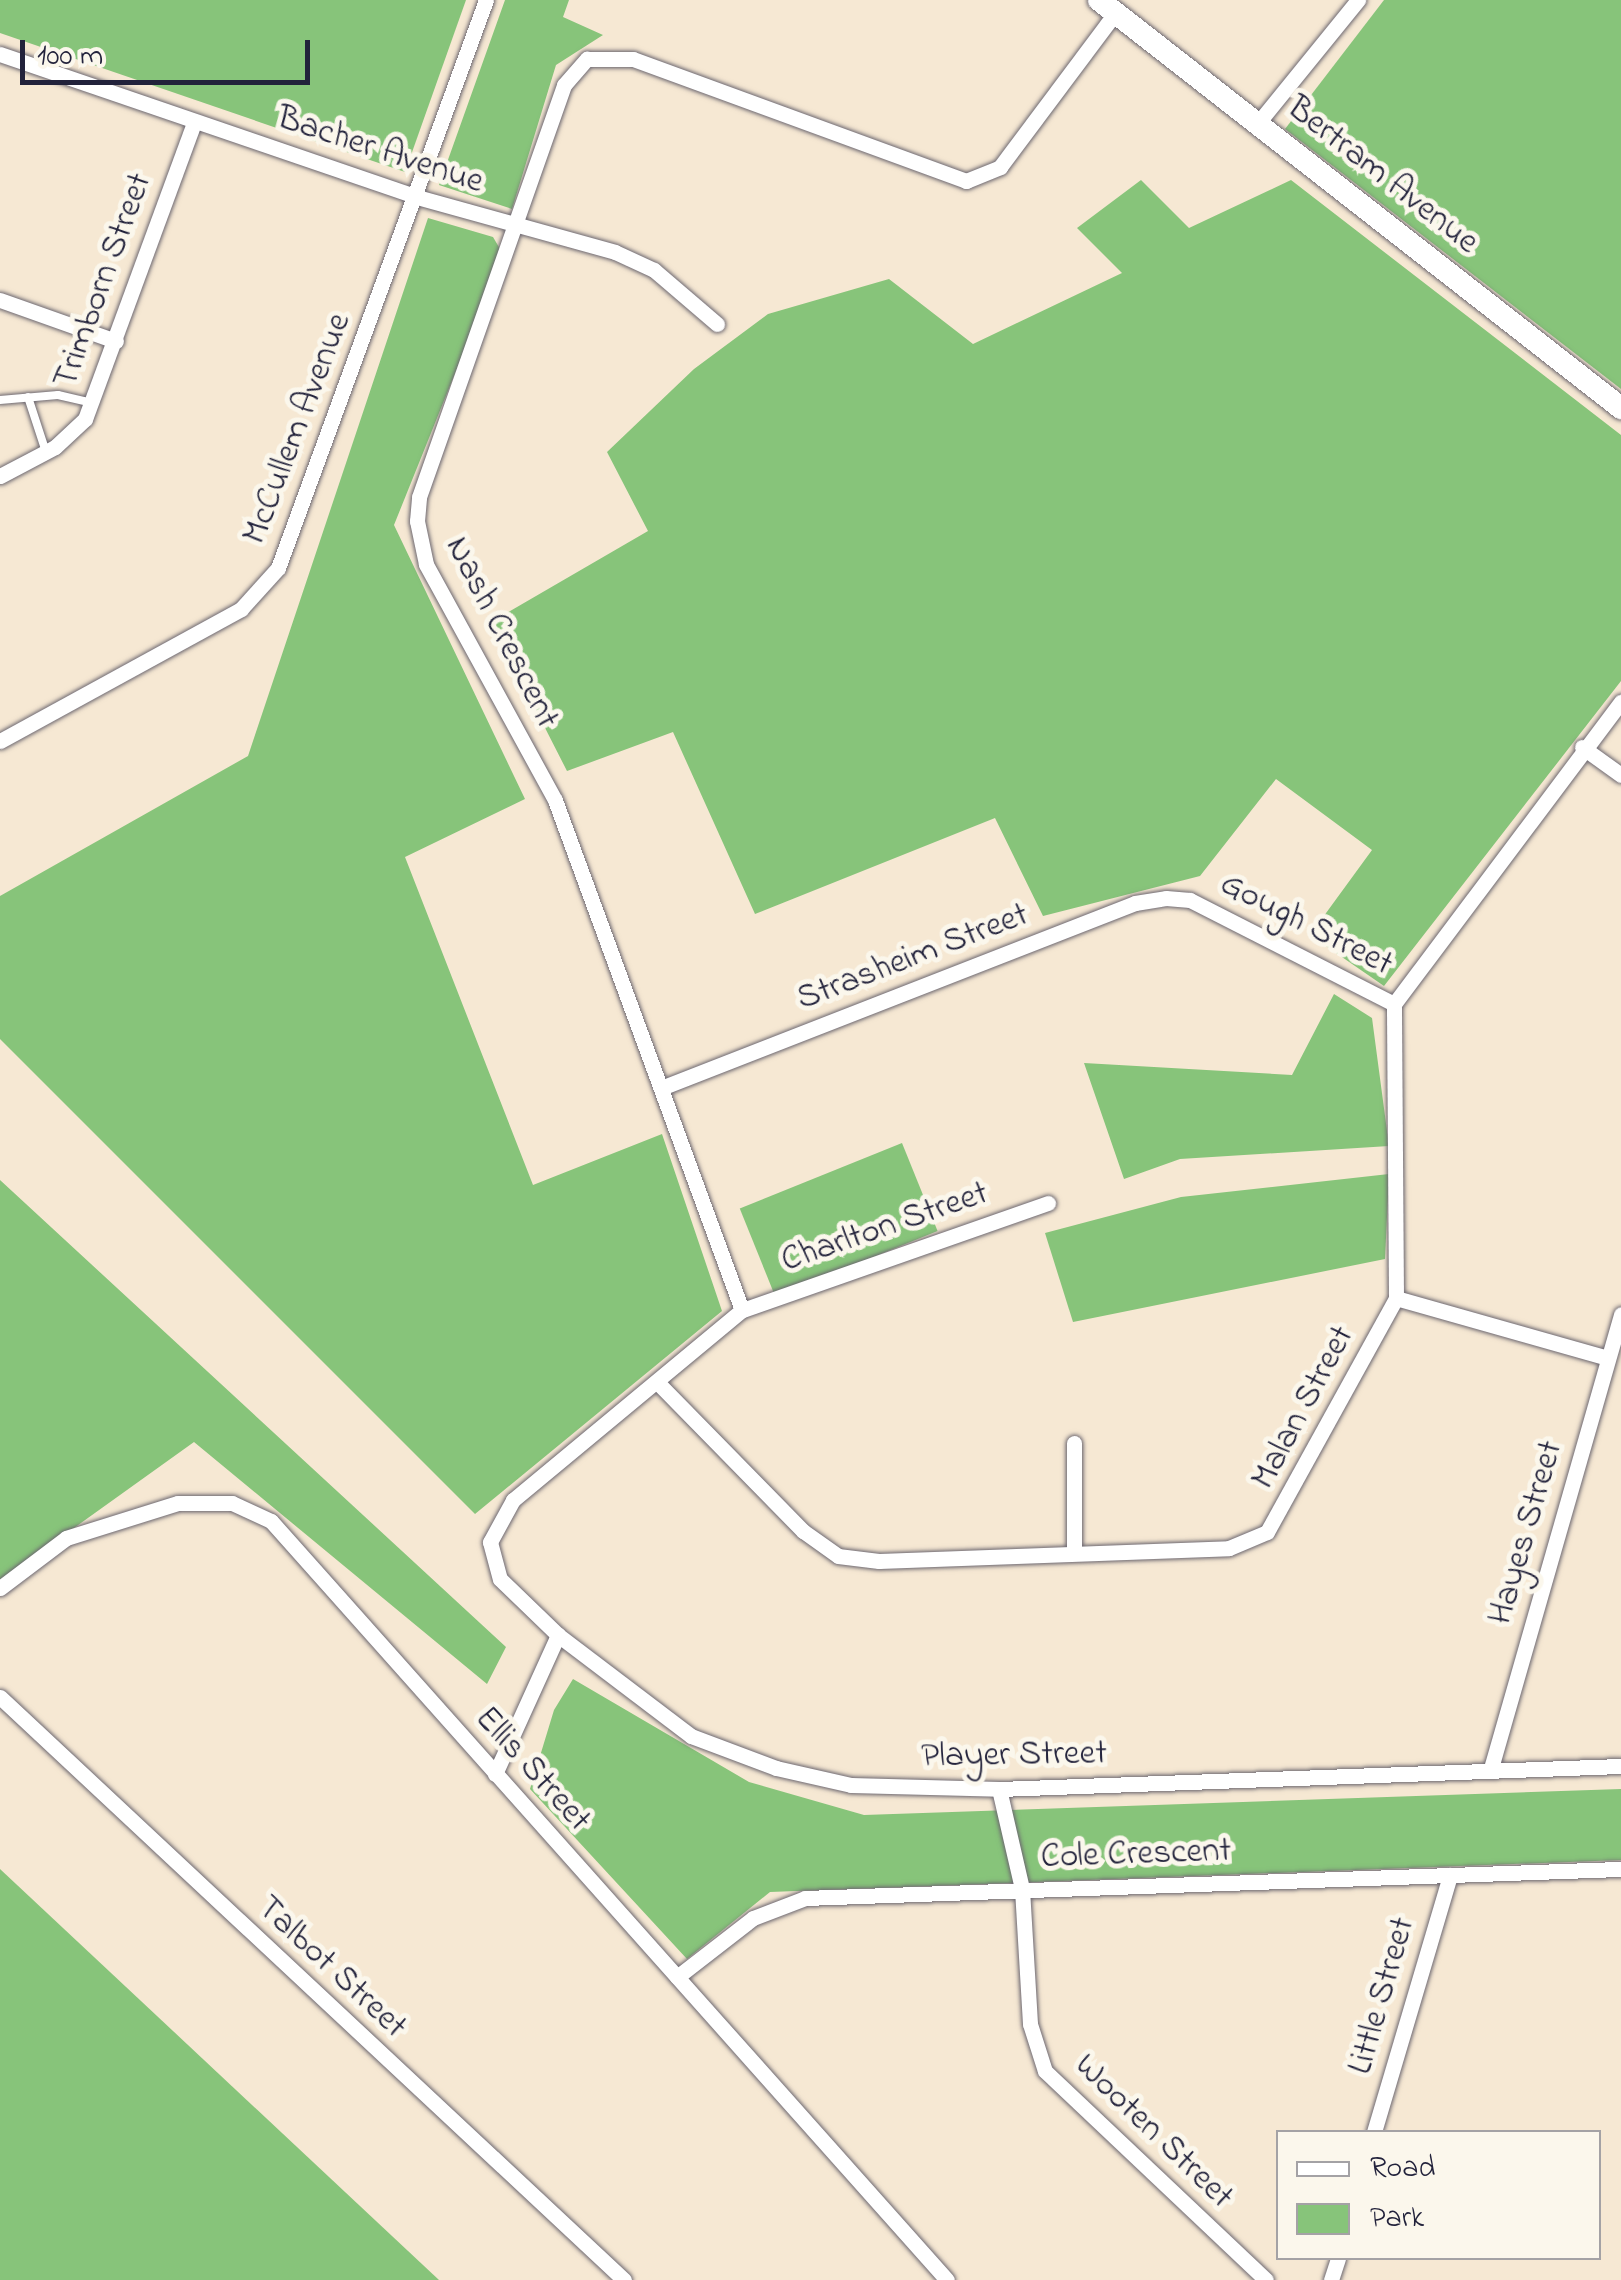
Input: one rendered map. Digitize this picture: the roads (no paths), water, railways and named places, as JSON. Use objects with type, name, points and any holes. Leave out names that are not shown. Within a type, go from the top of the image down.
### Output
[{"type":"street","name":"McCullem Avenue","points":[[0,741],[241,609],[269,579],[292,536],[418,197],[486,0]]},
{"type":"street","points":[[1258,123],[1358,0]]},
{"type":"street","name":"Bertram Avenue","points":[[1107,6],[1621,408]]},
{"type":"street","name":"Nash Crescent","points":[[742,1310],[555,800],[441,597],[418,540],[420,497],[564,85],[574,68],[599,55],[633,58],[942,176],[966,181],[1000,167],[1107,6]]},
{"type":"street","name":"Bacher Avenue","points":[[0,54],[418,197],[638,262],[717,324]]},
{"type":"street","name":"Trimborn Street","points":[[0,476],[74,434],[92,402],[194,122]]},
{"type":"street","points":[[0,300],[116,341]]},
{"type":"street","points":[[1394,1004],[1582,748],[1621,702]]},
{"type":"street","points":[[1582,748],[1621,774]]},
{"type":"street","name":"Strasheim Street","points":[[660,1088],[1135,903],[1190,900]]},
{"type":"street","name":"Gough Street","points":[[1190,900],[1394,1004]]},
{"type":"street","name":"Malan Street","points":[[657,1382],[803,1532],[838,1556],[879,1561],[1229,1548],[1268,1532],[1396,1298],[1394,1004]]},
{"type":"street","name":"Charlton Street","points":[[742,1310],[1048,1202]]},
{"type":"street","points":[[1396,1298],[1608,1358]]},
{"type":"street","points":[[657,1382],[742,1310]]},
{"type":"street","name":"Hayes Street","points":[[1491,1768],[1621,1314]]},
{"type":"street","name":"Player Street","points":[[657,1382],[513,1500],[496,1524],[490,1554],[511,1592],[558,1636],[677,1726],[757,1761],[851,1784],[999,1789],[1621,1766]]},
{"type":"street","points":[[1074,1443],[1074,1553]]},
{"type":"street","name":"Ellis Street","points":[[0,1588],[66,1538],[102,1524],[178,1504],[211,1500],[250,1508],[291,1540],[947,2280]]},
{"type":"street","points":[[495,1774],[558,1636]]},
{"type":"street","name":"Talbot Street","points":[[0,1697],[624,2280]]},
{"type":"street","name":"Wooten Street","points":[[999,1789],[1022,1889],[1030,2024],[1046,2071],[1266,2280]]},
{"type":"street","name":"Cole Crescent","points":[[678,1977],[753,1918],[792,1901],[1022,1889],[1621,1869]]},
{"type":"street","name":"Little Street","points":[[1375,2130],[1450,1876]]},
{"type":"lane","points":[[0,400],[28,397],[92,402]]},
{"type":"lane","points":[[28,397],[46,452]]}]
